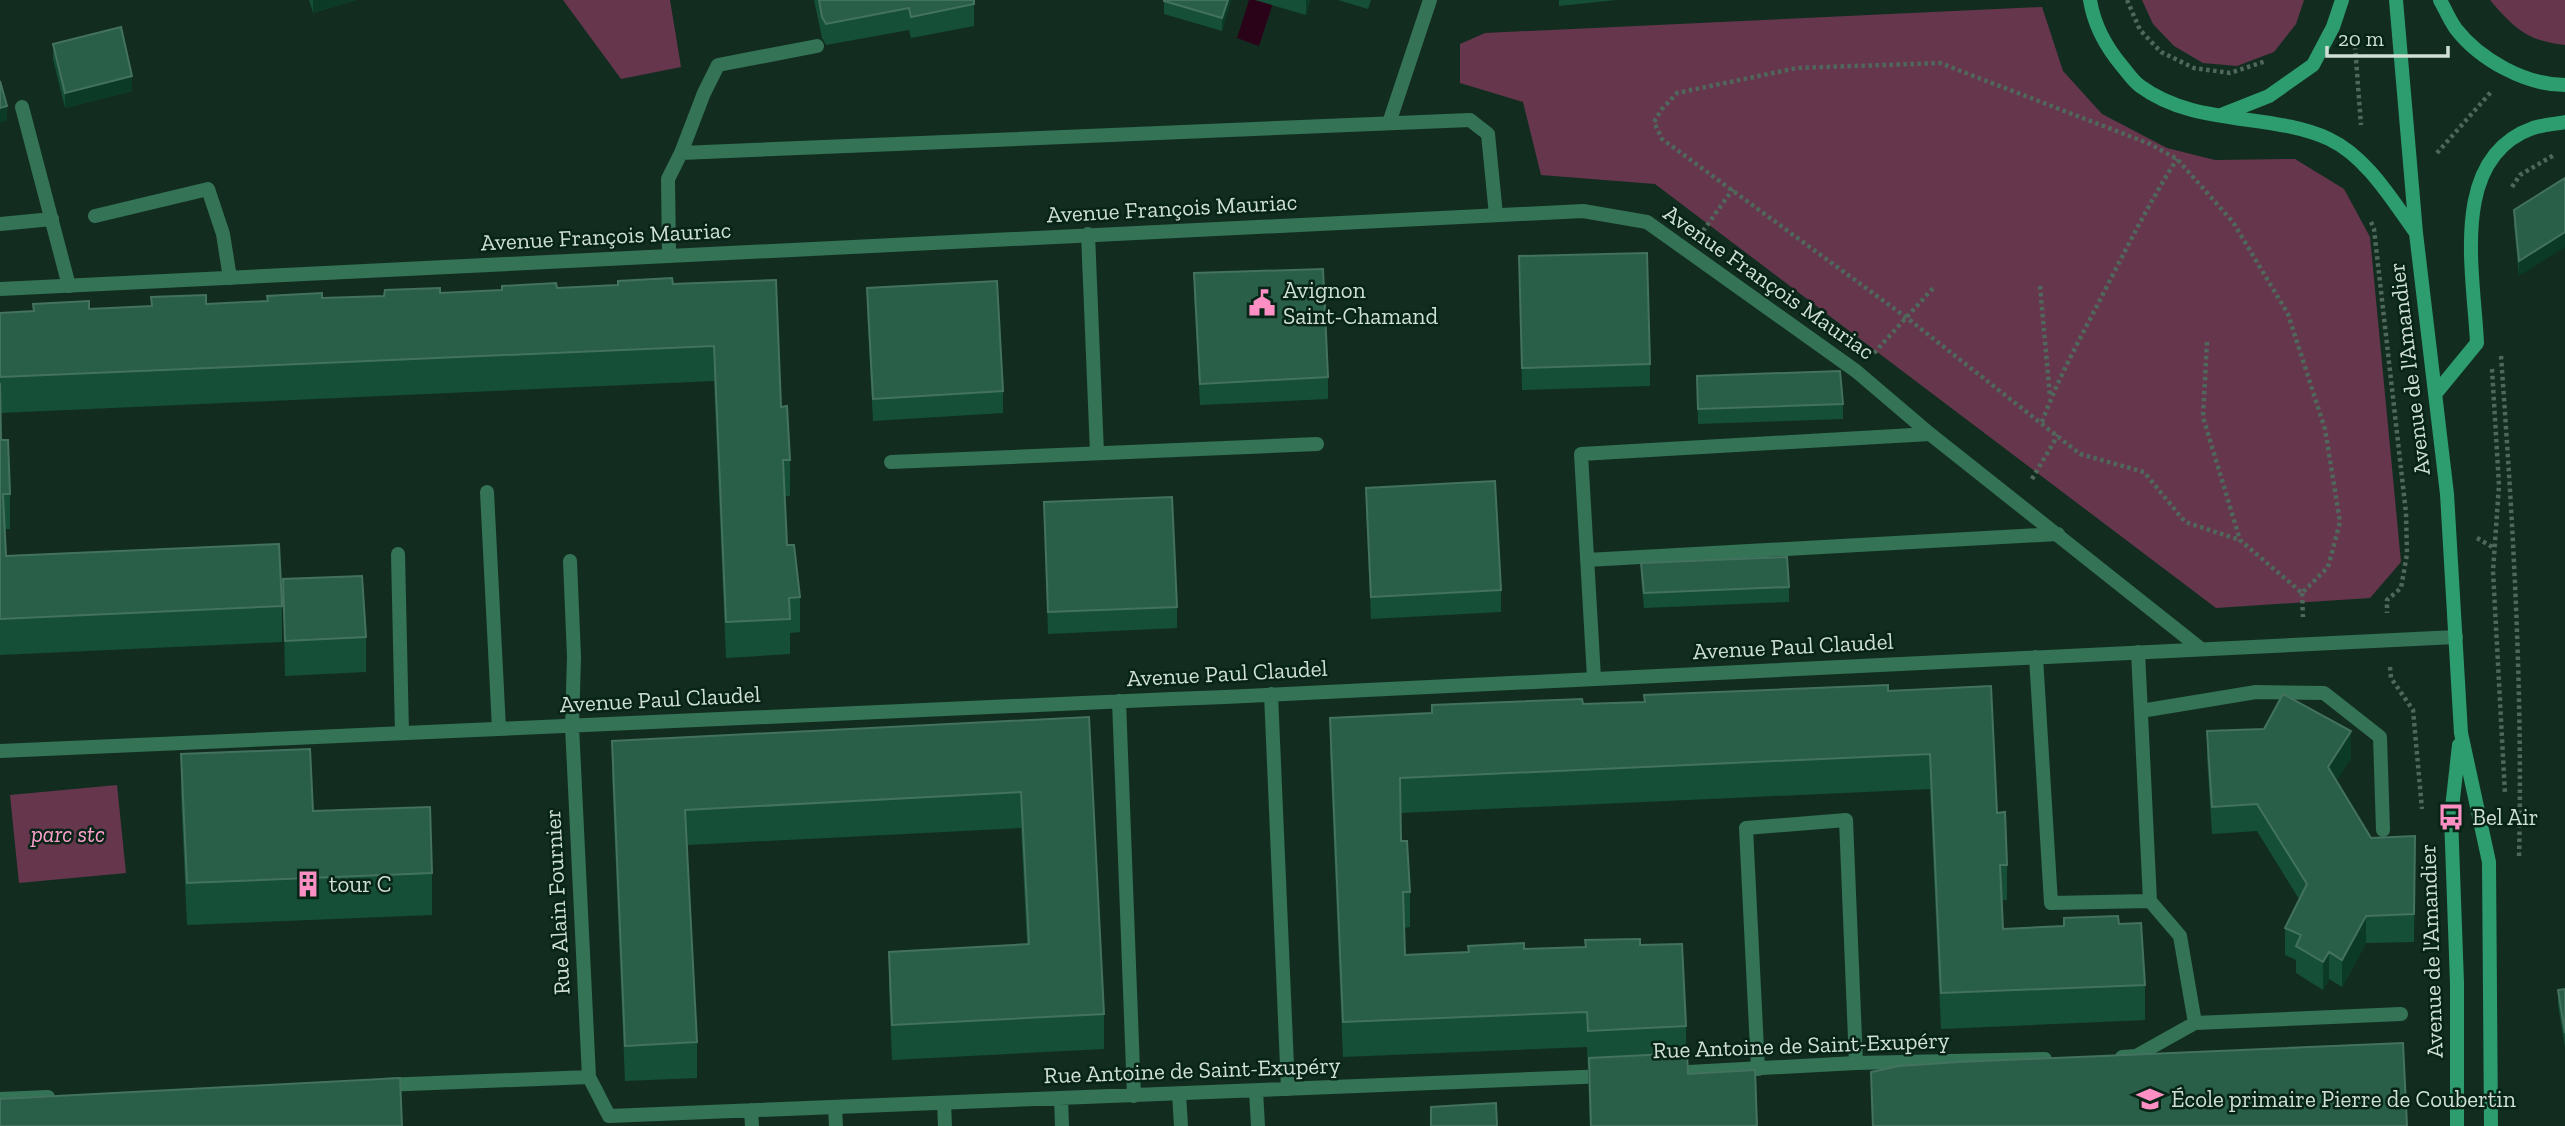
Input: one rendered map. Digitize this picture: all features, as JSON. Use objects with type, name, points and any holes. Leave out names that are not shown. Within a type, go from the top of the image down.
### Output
[{"type":"main road","points":[[2090,0],[2093,20],[2112,54],[2139,85],[2164,100],[2220,115],[2295,127],[2331,140],[2350,153],[2378,180],[2416,233]]},
{"type":"main road","points":[[2220,115],[2269,96],[2313,65],[2333,27],[2342,0]]},
{"type":"main road","name":"Avenue de l'Amandier","points":[[2396,0],[2416,233],[2447,494],[2461,733],[2489,862],[2491,1126]]},
{"type":"main road","points":[[2440,0],[2456,29],[2476,48],[2509,72],[2552,85],[2565,85]]},
{"type":"main road","points":[[2436,393],[2477,342],[2471,229],[2474,198],[2484,168],[2505,144],[2532,128],[2565,122]]},
{"type":"main road","name":"Avenue de l'Amandier","points":[[2457,1126],[2451,817],[2461,733]]},
{"type":"street","points":[[1389,123],[1430,0]]},
{"type":"street","points":[[670,255],[668,179],[718,65],[817,46]]},
{"type":"street","points":[[22,107],[69,286]]},
{"type":"street","points":[[681,153],[1470,120],[1488,134],[1496,215]]},
{"type":"street","points":[[95,216],[208,189],[223,234],[230,278]]},
{"type":"street","name":"Avenue François Mauriac","points":[[0,289],[1583,211],[1647,222],[1688,251],[1856,371],[1930,434],[2201,649]]},
{"type":"street","points":[[0,224],[52,219]]},
{"type":"street","points":[[1088,234],[1097,453]]},
{"type":"street","points":[[1594,678],[1581,453],[1930,434]]},
{"type":"street","points":[[891,462],[1317,444]]},
{"type":"street","points":[[487,492],[499,729]]},
{"type":"street","points":[[1587,560],[2059,534]]},
{"type":"street","points":[[398,554],[402,733]]},
{"type":"street","name":"Rue Alain Fournier","points":[[570,561],[574,657],[572,726],[589,1077]]},
{"type":"street","name":"Avenue Paul Claudel","points":[[0,751],[1225,697],[2456,637]]},
{"type":"street","points":[[2138,652],[2150,901],[2180,936],[2195,1023]]},
{"type":"street","points":[[2036,657],[2051,903],[2150,901]]},
{"type":"street","points":[[2141,711],[2256,692],[2324,694],[2380,737],[2383,830]]},
{"type":"street","points":[[1271,694],[1288,1090]]},
{"type":"street","points":[[1119,701],[1134,1096]]},
{"type":"street","points":[[1758,1069],[1746,828],[1846,820],[1856,1063]]},
{"type":"street","points":[[2110,1057],[2136,1056],[2195,1023],[2401,1014]]},
{"type":"street","name":"Rue Antoine de Saint-Exupéry","points":[[1661,1073],[1856,1063],[2056,1058]]},
{"type":"street","name":"Rue Antoine de Saint-Exupéry","points":[[589,1077],[609,1116],[1620,1075]]},
{"type":"street","points":[[370,1085],[589,1077]]},
{"type":"street","points":[[1256,1091],[1258,1126]]},
{"type":"street","points":[[1179,1094],[1181,1126]]},
{"type":"street","points":[[0,1099],[68,1096]]},
{"type":"street","points":[[1061,1098],[1062,1126]]},
{"type":"street","points":[[944,1103],[945,1126]]},
{"type":"street","points":[[835,1107],[836,1126]]},
{"type":"street","points":[[751,1110],[752,1126]]},
{"type":"path","points":[[2127,0],[2140,30],[2161,52],[2194,68],[2230,73],[2269,59]]},
{"type":"path","points":[[2355,42],[2361,126]]},
{"type":"path","points":[[1940,64],[2150,144],[2177,159],[2233,222],[2288,314],[2325,429],[2340,522],[2328,567],[2302,593],[2240,540],[2185,522],[2144,472],[2080,454],[1908,318],[1733,189],[1662,139],[1654,122],[1661,109],[1677,93],[1797,68],[1940,64]]},
{"type":"path","points":[[2411,179],[2434,157],[2509,72]]},
{"type":"path","points":[[2506,194],[2520,175],[2549,156],[2565,153]]},
{"type":"path","points":[[2042,422],[2050,398],[2156,191],[2177,159]]},
{"type":"path","points":[[1688,251],[1733,189]]},
{"type":"path","points":[[2369,217],[2374,229],[2406,513],[2407,554],[2401,588],[2387,600],[2391,678],[2413,710],[2422,813]]},
{"type":"path","points":[[1856,371],[1935,286]]},
{"type":"path","points":[[2040,286],[2050,398]]},
{"type":"path","points":[[2207,342],[2203,417],[2240,540]]},
{"type":"path","points":[[2501,346],[2514,547],[2521,782],[2519,861]]},
{"type":"path","points":[[2018,502],[2058,435]]},
{"type":"path","points":[[2493,572],[2505,796]]},
{"type":"green space","points":[[563,0],[670,0],[681,67],[621,79]]},
{"type":"green space","points":[[2142,0],[2304,0],[2296,24],[2274,52],[2237,66],[2203,63],[2174,46],[2153,24]]},
{"type":"green space","points":[[2490,0],[2565,0],[2565,45],[2541,40],[2522,32]]},
{"type":"green space","points":[[2042,7],[2063,71],[2102,114],[2167,148],[2215,160],[2295,159],[2344,189],[2370,237],[2401,562],[2370,598],[2216,608],[1655,184],[1541,175],[1523,102],[1460,83],[1460,44],[1485,33]]},
{"type":"green space","name":"parc stc","points":[[117,785],[126,873],[19,883],[10,795]]},
{"type":"shaded area","points":[[1249,0],[1274,0],[1259,46],[1237,38]]},
{"type":"building","points":[[819,0],[974,0],[974,4],[911,17],[909,8],[826,24]]},
{"type":"building","points":[[1164,0],[1228,0],[1222,18]]},
{"type":"building","points":[[121,27],[132,76],[65,93],[53,44]]},
{"type":"building","points":[[0,81],[7,106],[0,108]]},
{"type":"building","points":[[2565,178],[2565,232],[2519,261],[2514,210]]},
{"type":"building","points":[[1647,253],[1650,364],[1522,368],[1519,256]]},
{"type":"building","points":[[1323,269],[1328,377],[1200,384],[1194,273]]},
{"type":"building","points":[[672,278],[673,284],[776,280],[781,407],[787,406],[790,460],[783,460],[787,545],[794,545],[800,597],[789,598],[790,619],[726,622],[714,346],[0,377],[0,313],[34,311],[33,304],[89,301],[89,309],[152,306],[151,297],[206,295],[206,304],[268,301],[267,296],[322,293],[322,298],[384,296],[385,290],[440,288],[440,293],[502,290],[502,286],[556,283],[557,288],[618,285],[618,281]]},
{"type":"building","points":[[997,281],[1003,391],[873,399],[867,288]]},
{"type":"building","points":[[1840,371],[1843,404],[1698,409],[1697,376]]},
{"type":"building","points":[[0,383],[1,440],[8,440],[10,494],[3,494],[6,556],[279,544],[282,606],[0,619]]},
{"type":"building","points":[[1495,481],[1501,590],[1371,597],[1366,488]]},
{"type":"building","points":[[1172,497],[1177,607],[1048,612],[1044,502]]},
{"type":"building","points":[[1787,557],[1789,587],[1644,593],[1641,563]]},
{"type":"building","points":[[362,576],[366,637],[285,641],[283,579]]},
{"type":"building","points":[[1888,685],[1888,691],[1991,686],[1997,813],[2005,812],[2007,865],[2000,865],[2003,929],[2064,926],[2064,918],[2118,916],[2119,924],[2141,923],[2145,985],[1941,993],[1930,754],[1400,778],[1401,841],[1407,841],[1410,892],[1403,892],[1405,955],[1469,952],[1468,946],[1524,943],[1524,949],[1586,947],[1585,940],[1640,939],[1640,945],[1682,944],[1686,1026],[1588,1031],[1587,1012],[1343,1022],[1330,718],[1432,713],[1432,705],[1582,699],[1583,704],[1645,702],[1644,695]]},
{"type":"building","points":[[2283,694],[2351,731],[2328,767],[2371,838],[2415,836],[2414,914],[2366,916],[2342,960],[2329,952],[2323,962],[2296,946],[2301,935],[2285,928],[2307,884],[2257,804],[2212,807],[2207,731],[2264,729]]},
{"type":"building","points":[[1089,717],[1104,1014],[892,1025],[889,952],[1029,944],[1021,792],[685,810],[697,1042],[625,1046],[612,741]]},
{"type":"building","points":[[310,749],[313,811],[430,807],[432,873],[187,883],[181,754]]},
{"type":"building","points":[[2565,989],[2565,1033],[2558,990]]},
{"type":"building","name":"École primaire Pierre de Coubertin","points":[[2403,1043],[2407,1126],[1873,1126],[1871,1072],[1899,1066]]},
{"type":"building","points":[[1687,1053],[1688,1074],[1755,1070],[1757,1126],[1591,1126],[1589,1058]]},
{"type":"building","points":[[400,1078],[402,1126],[0,1126],[0,1099]]},
{"type":"building","points":[[1496,1103],[1497,1126],[1431,1126],[1431,1107]]},
{"type":"place","name":"Avignon Saint-Chamand","points":[[1262,303]]},
{"type":"place","name":"Bel Air","points":[[2451,817]]},
{"type":"place","name":"tour C","points":[[308,884]]},
{"type":"place","name":"École primaire Pierre de Coubertin","points":[[2150,1099]]}]
